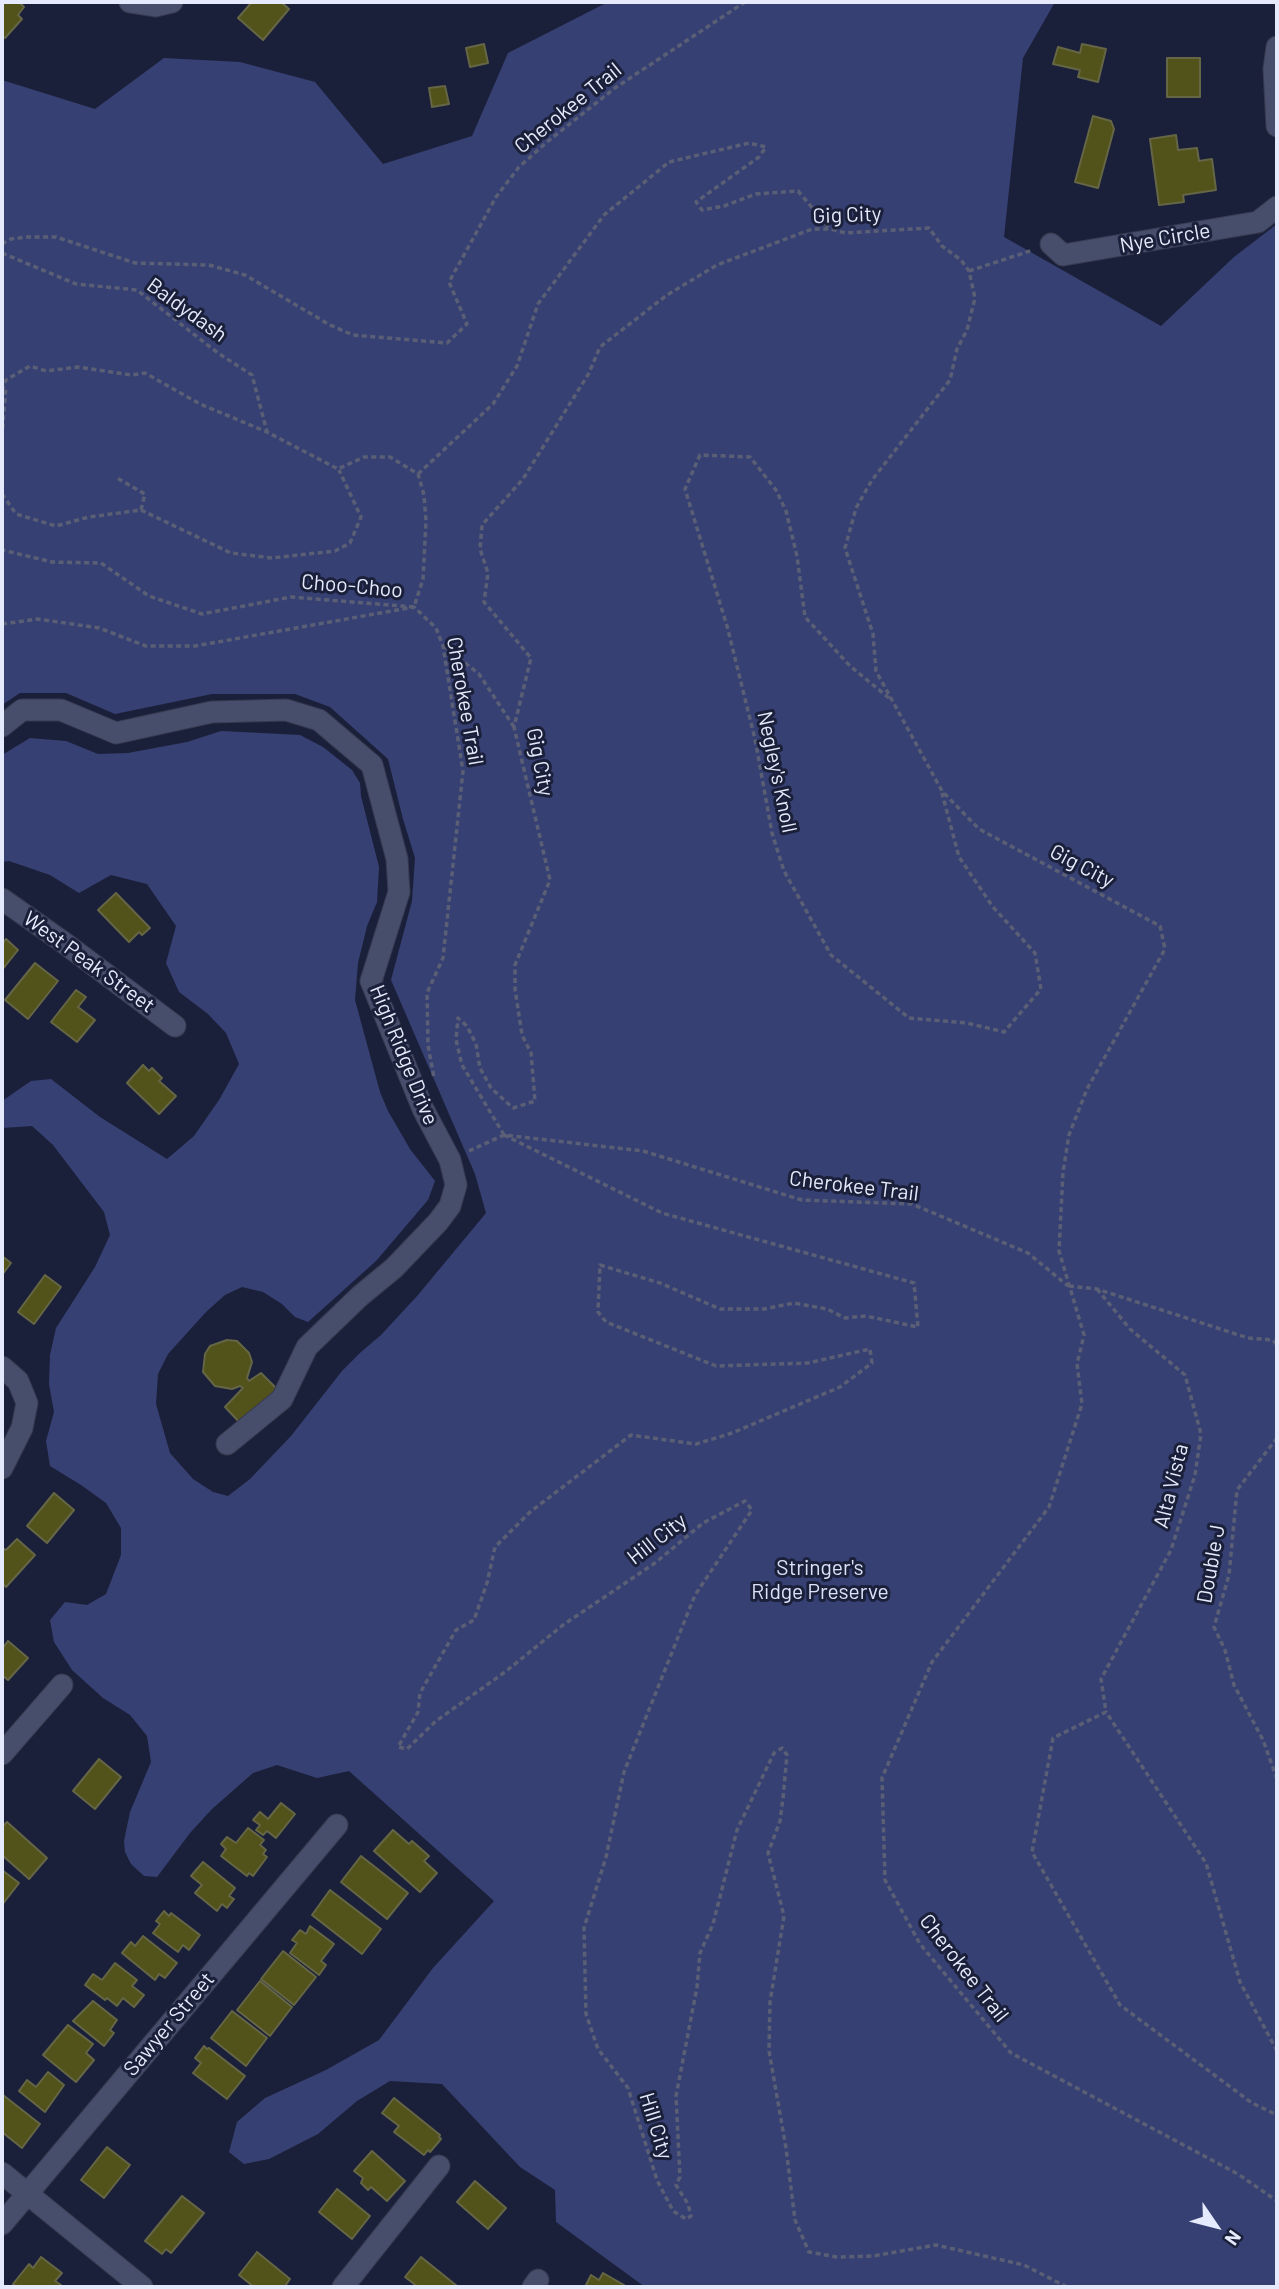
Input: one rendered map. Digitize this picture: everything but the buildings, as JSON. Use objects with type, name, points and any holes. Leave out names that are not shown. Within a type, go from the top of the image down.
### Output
[{"type":"street","points":[[130,2],[155,6],[172,2]]},
{"type":"street","points":[[1277,47],[1274,69],[1277,126]]},
{"type":"street","name":"Nye Circle","points":[[1051,244],[1063,255],[1258,222],[1277,207]]},
{"type":"street","name":"High Ridge Drive","points":[[2,726],[22,710],[61,710],[116,733],[212,712],[286,710],[319,720],[372,765],[397,859],[399,892],[371,982],[423,1109],[450,1160]]},
{"type":"street","name":"West Peak Street","points":[[2,899],[175,1026]]},
{"type":"street","points":[[227,1444],[282,1399],[307,1347],[360,1296],[394,1268],[438,1222],[450,1206],[456,1185],[450,1160]]},
{"type":"street","points":[[2,1367],[18,1381],[27,1403],[22,1428],[2,1468]]},
{"type":"street","points":[[2,1754],[62,1685]]},
{"type":"street","name":"Sawyer Street","points":[[2,2224],[337,1825]]},
{"type":"street","points":[[343,2287],[439,2166]]},
{"type":"street","points":[[2,2173],[142,2287]]},
{"type":"path","name":"Cherokee Trail","points":[[2,244],[11,239],[26,237],[56,237],[135,263],[209,265],[245,275],[330,325],[353,335],[447,342],[467,324],[450,282],[496,197],[519,167],[615,88],[745,2]]},
{"type":"path","points":[[338,469],[364,457],[390,457],[418,474],[493,404],[517,366],[538,304],[604,215],[669,162],[749,143],[766,147],[759,157],[696,202],[702,210],[724,206],[756,194],[799,191],[830,229]]},
{"type":"path","name":"Gig City","points":[[504,1135],[462,1065],[456,1040],[458,1018],[467,1026],[476,1044],[480,1068],[491,1088],[513,1108],[535,1101],[531,1053],[522,1035],[515,989],[515,965],[550,880],[514,727],[531,659],[484,601],[488,573],[480,550],[482,526],[523,479],[589,373],[600,347],[667,295],[717,265],[812,229],[830,229],[846,233],[929,228],[942,246],[961,260],[969,271],[975,298],[967,330],[957,349],[950,380],[872,480],[856,508],[845,548],[873,634],[876,671],[942,791],[979,829],[1160,926],[1165,949],[1087,1089],[1069,1135],[1063,1172],[1059,1251],[1069,1286]]},
{"type":"path","points":[[969,271],[1051,244]]},
{"type":"path","name":"Baldydash","points":[[2,253],[76,284],[137,289],[218,353],[253,375],[267,432]]},
{"type":"path","points":[[2,391],[6,380],[30,366],[46,371],[78,367],[131,375],[145,373],[200,404],[267,432],[338,469],[361,517],[350,543],[335,551],[272,558],[231,553],[141,510],[89,517],[56,526],[16,514],[2,494]]},
{"type":"path","points":[[2,437],[6,380]]},
{"type":"path","name":"Negley's Knoll","points":[[890,699],[850,666],[806,617],[797,556],[786,511],[776,490],[750,457],[700,455],[685,489],[727,626],[755,739],[772,833],[784,871],[831,955],[909,1018],[967,1023],[1004,1032],[1041,989],[1035,953],[993,906],[959,857],[942,791]]},
{"type":"path","name":"Choo-Choo","points":[[2,550],[52,562],[101,563],[149,596],[202,614],[291,597],[414,607],[423,579],[426,521],[424,495],[418,474]]},
{"type":"path","points":[[117,478],[145,494],[141,510]]},
{"type":"path","name":"Cherokee Trail","points":[[414,607],[436,628],[443,646],[463,771],[443,958],[427,993],[428,1045],[435,1084]]},
{"type":"path","points":[[2,624],[38,619],[100,628],[146,646],[195,646],[414,607]]},
{"type":"path","points":[[443,646],[479,674],[514,727]]},
{"type":"path","name":"Cherokee Trail","points":[[504,1135],[643,1151],[802,1200],[912,1204],[1028,1253],[1069,1286],[1084,1335],[1077,1364],[1083,1404],[1049,1507],[932,1662],[882,1778],[885,1881],[920,1944],[1011,2053],[1237,2174],[1277,2201]]},
{"type":"path","points":[[450,1160],[504,1135]]},
{"type":"path","name":"Hill City","points":[[504,1135],[662,1213],[914,1283],[918,1327],[866,1316],[845,1318],[827,1309],[794,1303],[764,1309],[720,1309],[660,1283],[600,1265],[598,1312],[606,1322],[716,1366],[808,1363],[870,1349],[872,1363],[840,1387],[732,1433],[696,1444],[631,1435],[530,1512],[495,1547],[487,1583],[474,1620],[456,1630],[420,1693],[418,1712],[398,1747],[407,1749],[418,1741],[436,1721],[505,1672],[563,1625],[655,1563],[703,1523],[745,1502],[752,1510],[695,1595],[624,1772],[606,1857],[584,1928],[586,2014],[598,2049],[628,2088],[657,2180],[673,2211],[686,2219],[691,2216],[688,2204],[676,2185],[680,2177],[676,2096],[697,1987],[700,1953],[713,1924],[737,1830],[774,1753],[782,1748],[787,1755],[780,1821],[768,1853],[784,1916],[770,2001],[769,2051],[795,2220],[809,2252],[836,2257],[873,2256],[936,2245],[1024,2264],[1067,2287]]},
{"type":"path","points":[[1069,1286],[1097,1289],[1248,1338],[1275,1340],[1277,1345]]},
{"type":"path","name":"Alta Vista","points":[[1097,1289],[1130,1329],[1185,1375],[1200,1433],[1195,1475],[1171,1550],[1101,1679],[1106,1712]]},
{"type":"path","name":"Double J","points":[[1277,1438],[1237,1490],[1229,1576],[1214,1627],[1225,1650],[1234,1685],[1263,1740],[1277,1779]]},
{"type":"path","points":[[1277,2051],[1241,1982],[1206,1863],[1106,1712],[1054,1738],[1032,1852],[1120,2005],[1252,2103],[1277,2115]]},
{"type":"green space","name":"Stringer's Ridge Preserve","points":[[608,2],[1055,2],[1023,58],[1004,237],[1161,326],[1234,257],[1277,224],[1277,2287],[645,2287],[556,2222],[555,2190],[520,2167],[442,2084],[390,2081],[357,2101],[318,2134],[269,2159],[244,2164],[229,2152],[237,2122],[265,2098],[326,2070],[379,2040],[433,1968],[494,1901],[349,1771],[317,1778],[277,1765],[253,1773],[212,1809],[157,1877],[144,1876],[131,1864],[125,1852],[124,1841],[130,1812],[151,1762],[147,1736],[130,1715],[103,1698],[72,1670],[54,1642],[50,1620],[65,1602],[87,1605],[106,1594],[121,1555],[121,1528],[106,1503],[50,1466],[46,1441],[54,1412],[49,1384],[50,1355],[56,1328],[95,1267],[110,1235],[104,1212],[53,1145],[32,1126],[2,1128],[2,1101],[31,1081],[51,1079],[100,1117],[167,1159],[194,1136],[219,1100],[239,1064],[226,1033],[208,1014],[179,992],[166,963],[176,926],[147,884],[111,875],[79,893],[50,875],[9,861],[2,862],[2,755],[30,738],[66,741],[98,754],[128,753],[187,742],[221,731],[300,735],[323,747],[352,770],[360,783],[379,867],[377,902],[367,926],[358,963],[355,1000],[380,1092],[388,1111],[410,1149],[435,1181],[428,1200],[376,1261],[308,1322],[295,1317],[282,1304],[263,1292],[242,1287],[225,1295],[206,1312],[168,1354],[158,1374],[156,1404],[170,1453],[193,1479],[213,1492],[228,1496],[250,1479],[291,1436],[342,1371],[381,1335],[418,1295],[486,1213],[475,1174],[391,980],[412,901],[415,858],[388,759],[330,707],[295,694],[212,694],[115,714],[66,693],[20,693],[2,705],[2,80],[95,109],[164,58],[240,62],[315,82],[383,164],[472,136],[508,53]]}]
